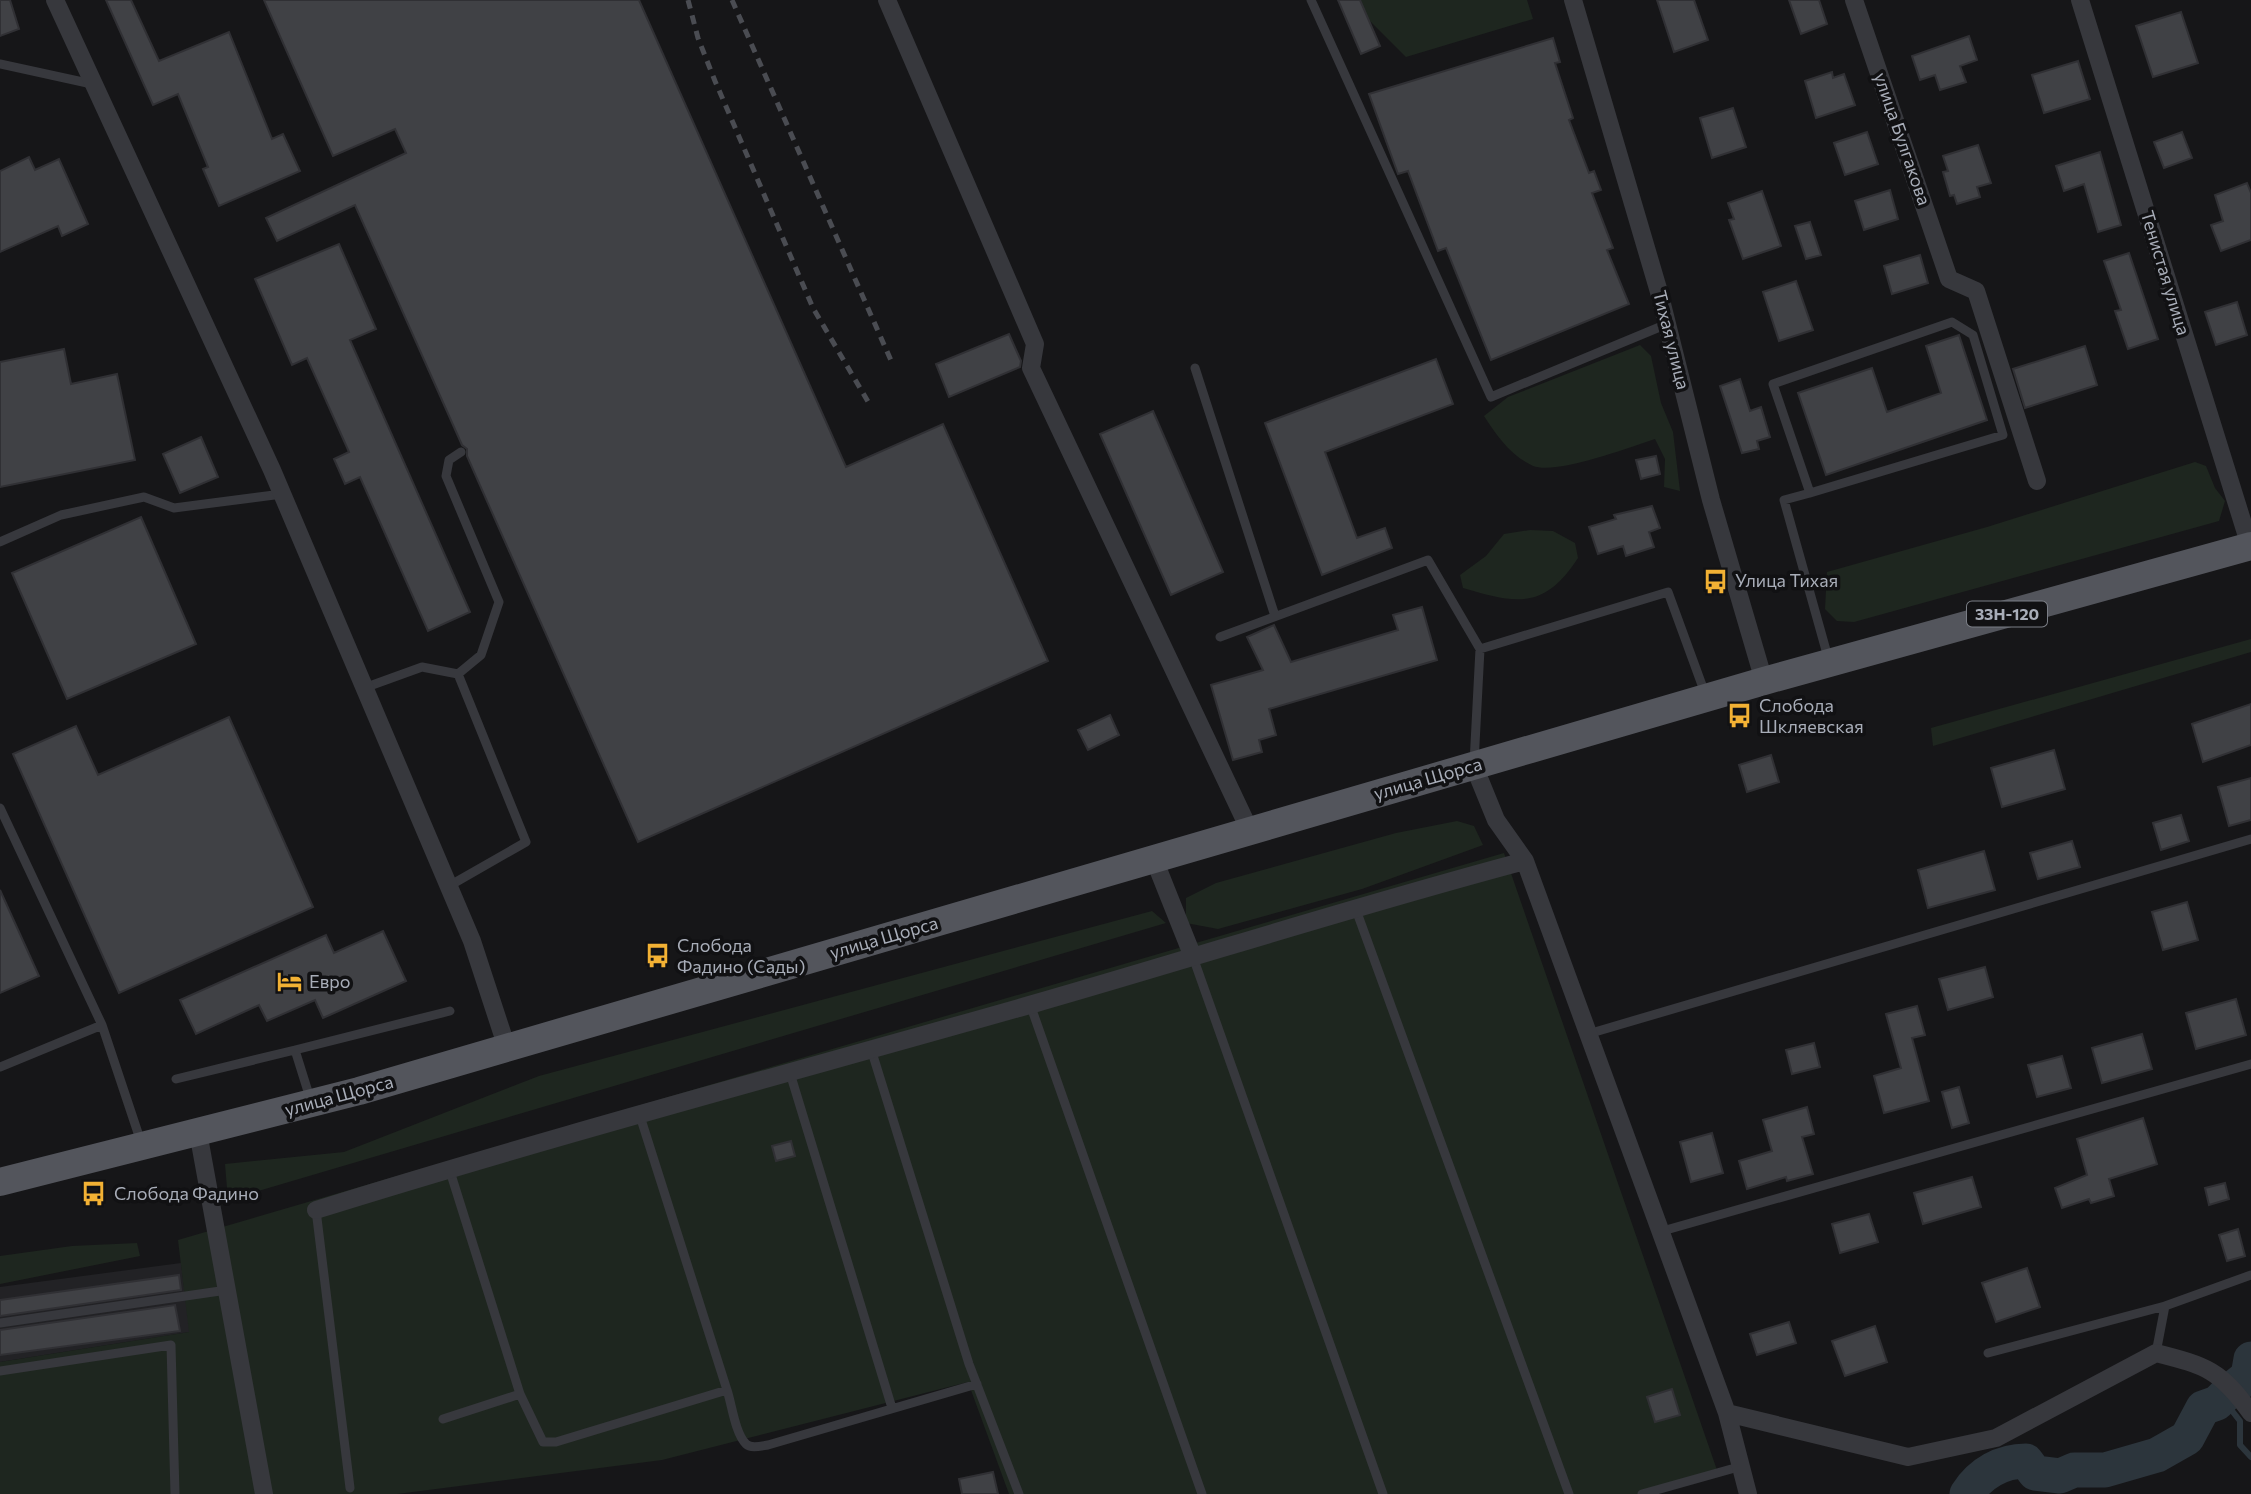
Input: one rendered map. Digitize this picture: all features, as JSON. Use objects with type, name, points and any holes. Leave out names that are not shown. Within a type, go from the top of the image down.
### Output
[{"type":"main road","name":"33Н-120","points":[[1764,681],[2251,546]]},
{"type":"main road","name":"улица Щорса","points":[[0,1182],[312,1103],[507,1048],[1764,681]]},
{"type":"street","points":[[55,0],[282,494],[449,886],[482,968],[507,1048]]},
{"type":"street","points":[[887,0],[1035,344],[1031,368],[1250,831]]},
{"type":"street","name":"Тихая улица","points":[[1573,0],[1667,324],[1711,500],[1764,681]]},
{"type":"street","name":"улица Булгакова","points":[[1854,0],[1950,279],[1976,291],[2037,481]]},
{"type":"street","name":"Тенистая улица","points":[[2080,0],[2251,546]]},
{"type":"street","points":[[1474,766],[1496,820],[1524,861],[1727,1413],[1748,1494]]},
{"type":"street","points":[[1154,859],[1193,957]]},
{"type":"street","points":[[316,1210],[449,1168],[1193,957],[1355,906],[1524,861]]},
{"type":"street","points":[[198,1132],[264,1494]]},
{"type":"street","points":[[1727,1413],[1908,1457],[1996,1438],[2156,1353],[2183,1360],[2222,1376],[2251,1413]]},
{"type":"lane","points":[[1311,0],[1491,397],[1667,324]]},
{"type":"lane","points":[[0,64],[93,84]]},
{"type":"lane","points":[[1810,493],[1773,384],[1952,323],[1973,335],[2003,435],[1810,493],[1784,500],[1830,663]]},
{"type":"lane","points":[[1195,368],[1275,615]]},
{"type":"lane","points":[[458,674],[481,655],[499,603],[446,476],[449,460],[461,452]]},
{"type":"lane","points":[[0,542],[61,515],[144,496],[174,508],[282,494]]},
{"type":"lane","points":[[1220,637],[1428,560],[1480,649],[1474,766]]},
{"type":"lane","points":[[1480,649],[1668,592],[1707,698]]},
{"type":"lane","points":[[364,688],[422,667],[458,674]]},
{"type":"lane","points":[[449,886],[526,842],[458,674]]},
{"type":"lane","points":[[0,808],[102,1025],[142,1146]]},
{"type":"lane","points":[[1586,1035],[2251,839]]},
{"type":"lane","points":[[1355,906],[1569,1494]]},
{"type":"lane","points":[[1193,957],[1383,1494]]},
{"type":"lane","points":[[1030,1004],[1202,1494]]},
{"type":"lane","points":[[176,1079],[450,1011]]},
{"type":"lane","points":[[0,1067],[102,1025]]},
{"type":"lane","points":[[871,1049],[977,1384],[1019,1494]]},
{"type":"lane","points":[[295,1050],[312,1103]]},
{"type":"lane","points":[[1659,1232],[2251,1064]]},
{"type":"lane","points":[[790,1073],[892,1408]]},
{"type":"lane","points":[[640,1116],[746,1444],[752,1447],[768,1445],[977,1384]]},
{"type":"lane","points":[[449,1168],[520,1394],[543,1442],[556,1442],[727,1390]]},
{"type":"lane","points":[[316,1210],[350,1488]]},
{"type":"lane","points":[[1988,1353],[2165,1306],[2251,1275]]},
{"type":"lane","points":[[0,1323],[227,1290]]},
{"type":"lane","points":[[2156,1353],[2165,1306]]},
{"type":"lane","points":[[0,1371],[171,1345],[175,1494]]},
{"type":"lane","points":[[443,1419],[520,1394]]},
{"type":"lane","points":[[1642,1494],[1742,1466]]},
{"type":"shaded area","points":[[1349,0],[1527,0],[1533,19],[1406,57]]},
{"type":"shaded area","points":[[1640,345],[1651,356],[1661,403],[1673,432],[1680,491],[1664,487],[1665,459],[1655,439],[1576,464],[1544,468],[1533,466],[1511,451],[1484,416],[1508,397]]},
{"type":"shaded area","points":[[2195,462],[2206,466],[2215,488],[2225,501],[2219,521],[1854,622],[1837,621],[1825,609],[1827,572],[1987,527]]},
{"type":"shaded area","points":[[1530,530],[1553,531],[1575,543],[1578,558],[1553,587],[1541,595],[1514,599],[1463,588],[1460,575],[1486,556],[1504,534]]},
{"type":"shaded area","points":[[2251,639],[2251,652],[1933,746],[1931,728]]},
{"type":"shaded area","points":[[1457,821],[1474,826],[1483,845],[1362,889],[1218,929],[1186,923],[1186,898],[1216,883],[1396,833]]},
{"type":"shaded area","points":[[1504,853],[1718,1473],[1651,1494],[1009,1494],[968,1382],[662,1460],[397,1494],[0,1494],[0,1362],[189,1332],[178,1240]]},
{"type":"shaded area","points":[[1152,911],[1166,923],[228,1200],[225,1164],[344,1152],[539,1076]]},
{"type":"shaded area","points":[[137,1243],[140,1256],[0,1284],[0,1256],[72,1246]]},
{"type":"shaded area","points":[[181,1263],[190,1332],[0,1362],[0,1287]]},
{"type":"building","points":[[0,0],[10,0],[19,29],[0,36]]},
{"type":"building","points":[[106,0],[131,0],[159,61],[229,32],[272,139],[283,134],[300,171],[219,206],[203,169],[208,167],[178,94],[153,105]]},
{"type":"building","points":[[264,0],[639,0],[846,467],[943,424],[1048,661],[638,842],[467,456],[467,449],[462,445],[355,205],[277,241],[266,218],[406,153],[395,129],[333,156]]},
{"type":"building","points":[[1338,0],[1360,0],[1380,46],[1361,54]]},
{"type":"building","points":[[1657,0],[1694,0],[1708,40],[1674,52]]},
{"type":"building","points":[[1789,0],[1819,0],[1827,24],[1801,34]]},
{"type":"building","points":[[2181,12],[2198,63],[2153,77],[2136,26]]},
{"type":"building","points":[[1969,36],[1977,60],[1960,66],[1966,82],[1940,90],[1935,75],[1920,80],[1912,56]]},
{"type":"building","points":[[1553,38],[1560,62],[1555,63],[1573,118],[1569,120],[1589,173],[1594,171],[1601,190],[1592,193],[1613,248],[1607,250],[1629,304],[1491,360],[1446,248],[1438,251],[1408,171],[1398,174],[1369,94]]},
{"type":"building","points":[[2078,61],[2090,99],[2044,113],[2032,75]]},
{"type":"building","points":[[1832,72],[1833,78],[1844,74],[1855,105],[1816,118],[1805,81]]},
{"type":"building","points":[[1733,108],[1746,147],[1712,158],[1700,118]]},
{"type":"building","points":[[1867,132],[1878,164],[1845,175],[1834,143]]},
{"type":"building","points":[[2182,132],[2192,158],[2164,168],[2154,142]]},
{"type":"building","points":[[1978,145],[1991,183],[1977,187],[1980,197],[1957,204],[1954,195],[1950,196],[1943,172],[1948,171],[1943,156]]},
{"type":"building","points":[[2100,152],[2121,225],[2098,232],[2084,184],[2064,191],[2056,166]]},
{"type":"building","points":[[29,157],[35,170],[59,159],[88,224],[62,236],[58,226],[0,252],[0,171]]},
{"type":"building","points":[[2247,183],[2251,193],[2251,240],[2221,251],[2211,225],[2223,221],[2215,195]]},
{"type":"building","points":[[1890,190],[1898,219],[1864,230],[1855,201]]},
{"type":"building","points":[[1762,191],[1781,246],[1743,259],[1729,220],[1734,219],[1728,203]]},
{"type":"building","points":[[1810,222],[1821,255],[1806,259],[1795,226]]},
{"type":"building","points":[[339,244],[376,329],[350,340],[470,612],[428,631],[360,477],[345,484],[334,459],[349,452],[307,358],[292,365],[255,279]]},
{"type":"building","points":[[2129,253],[2158,339],[2128,349],[2115,311],[2121,310],[2104,261]]},
{"type":"building","points":[[1920,255],[1928,283],[1892,294],[1884,266]]},
{"type":"building","points":[[1796,281],[1813,330],[1779,341],[1763,292]]},
{"type":"building","points":[[2237,302],[2247,335],[2216,345],[2205,312]]},
{"type":"building","points":[[1009,334],[1021,361],[1020,367],[949,397],[936,364]]},
{"type":"building","points":[[1959,335],[1987,420],[1826,475],[1798,393],[1872,368],[1887,412],[1941,393],[1926,346]]},
{"type":"building","points":[[2085,346],[2097,385],[2025,408],[2013,369]]},
{"type":"building","points":[[64,349],[71,384],[117,374],[135,460],[0,487],[0,362]]},
{"type":"building","points":[[1436,359],[1453,404],[1325,452],[1357,538],[1385,528],[1392,548],[1322,575],[1265,423]]},
{"type":"building","points":[[1740,379],[1750,411],[1761,407],[1770,437],[1757,441],[1759,449],[1742,453],[1720,386]]},
{"type":"building","points":[[1153,411],[1223,572],[1171,595],[1100,434]]},
{"type":"building","points":[[201,437],[218,477],[180,493],[163,454]]},
{"type":"building","points":[[1656,456],[1660,474],[1641,479],[1636,460]]},
{"type":"building","points":[[1652,506],[1660,528],[1649,532],[1654,547],[1626,556],[1623,546],[1598,554],[1589,527],[1616,519],[1614,515]]},
{"type":"building","points":[[141,517],[196,644],[67,699],[12,573]]},
{"type":"building","points":[[1422,607],[1437,660],[1269,709],[1276,735],[1259,740],[1262,752],[1233,760],[1211,685],[1263,670],[1247,637],[1274,625],[1291,662],[1398,630],[1393,615]]},
{"type":"building","points":[[2251,704],[2251,745],[2203,762],[2192,724]]},
{"type":"building","points":[[1110,715],[1119,735],[1088,750],[1078,730]]},
{"type":"building","points":[[229,717],[313,907],[119,993],[13,754],[76,726],[98,775]]},
{"type":"building","points":[[2054,750],[2065,789],[2002,807],[1991,768]]},
{"type":"building","points":[[1771,755],[1779,782],[1747,792],[1739,765]]},
{"type":"building","points":[[2251,778],[2251,820],[2229,826],[2218,787]]},
{"type":"building","points":[[2181,815],[2189,841],[2161,850],[2153,823]]},
{"type":"building","points":[[2072,841],[2080,867],[2038,879],[2030,853]]},
{"type":"building","points":[[1984,851],[1995,890],[1928,908],[1918,870]]},
{"type":"building","points":[[0,890],[39,976],[0,993]]},
{"type":"building","points":[[2187,902],[2198,940],[2163,950],[2152,912]]},
{"type":"building","points":[[383,931],[406,981],[323,1018],[315,1000],[267,1021],[259,1005],[196,1034],[180,1000],[326,935],[334,953]]},
{"type":"building","points":[[1985,967],[1993,997],[1948,1010],[1939,979]]},
{"type":"building","points":[[2236,999],[2246,1035],[2196,1049],[2186,1013]]},
{"type":"building","points":[[1917,1006],[1925,1035],[1912,1038],[1929,1101],[1884,1113],[1874,1076],[1901,1068],[1886,1014]]},
{"type":"building","points":[[2142,1034],[2152,1069],[2102,1083],[2092,1048]]},
{"type":"building","points":[[1814,1043],[1820,1067],[1792,1074],[1786,1050]]},
{"type":"building","points":[[2062,1056],[2071,1088],[2037,1097],[2028,1065]]},
{"type":"building","points":[[1959,1087],[1969,1123],[1952,1128],[1942,1092]]},
{"type":"building","points":[[1807,1107],[1814,1134],[1802,1137],[1813,1174],[1787,1181],[1786,1177],[1747,1189],[1739,1161],[1772,1151],[1763,1120]]},
{"type":"building","points":[[2143,1118],[2157,1164],[2109,1179],[2114,1196],[2091,1203],[2089,1199],[2062,1208],[2055,1188],[2087,1175],[2077,1139]]},
{"type":"building","points":[[1712,1133],[1723,1173],[1691,1182],[1680,1142]]},
{"type":"building","points":[[791,1141],[795,1156],[776,1161],[772,1146]]},
{"type":"building","points":[[1972,1177],[1981,1207],[1923,1224],[1914,1193]]},
{"type":"building","points":[[2225,1183],[2229,1199],[2209,1205],[2205,1188]]},
{"type":"building","points":[[1869,1214],[1878,1242],[1840,1253],[1832,1224]]},
{"type":"building","points":[[2238,1229],[2245,1256],[2227,1261],[2219,1235]]},
{"type":"building","points":[[2027,1268],[2040,1307],[1996,1322],[1982,1283]]},
{"type":"building","points":[[179,1275],[181,1290],[0,1316],[0,1300]]},
{"type":"building","points":[[175,1305],[180,1331],[0,1355],[0,1330]]},
{"type":"building","points":[[1789,1322],[1796,1343],[1757,1355],[1750,1334]]},
{"type":"building","points":[[1875,1326],[1887,1362],[1845,1376],[1832,1341]]},
{"type":"building","points":[[1672,1389],[1680,1415],[1655,1422],[1647,1397]]},
{"type":"building","points":[[993,1472],[998,1494],[962,1494],[959,1479]]},
{"type":"waterway","points":[[2237,1385],[2248,1376],[2251,1359]]},
{"type":"waterway","points":[[1967,1494],[1985,1474],[2008,1463],[2026,1461],[2035,1473],[2060,1476],[2074,1470],[2105,1470],[2157,1455],[2187,1438],[2203,1408],[2217,1403],[2226,1394]]},
{"type":"waterway","points":[[2222,1398],[2240,1421],[2240,1445],[2251,1457]]},
{"type":"railway","points":[[688,0],[698,38],[715,81],[813,308],[870,405]]},
{"type":"railway","points":[[732,0],[893,365]]},
{"type":"place","name":"Улица Тихая","points":[[1715,581]]},
{"type":"place","name":"Слобода Шкляевская","points":[[1739,716]]},
{"type":"place","name":"Слобода Фадино (Сады)","points":[[657,956]]},
{"type":"place","name":"Евро","points":[[289,982]]},
{"type":"place","name":"Слобода Фадино","points":[[94,1194]]}]
